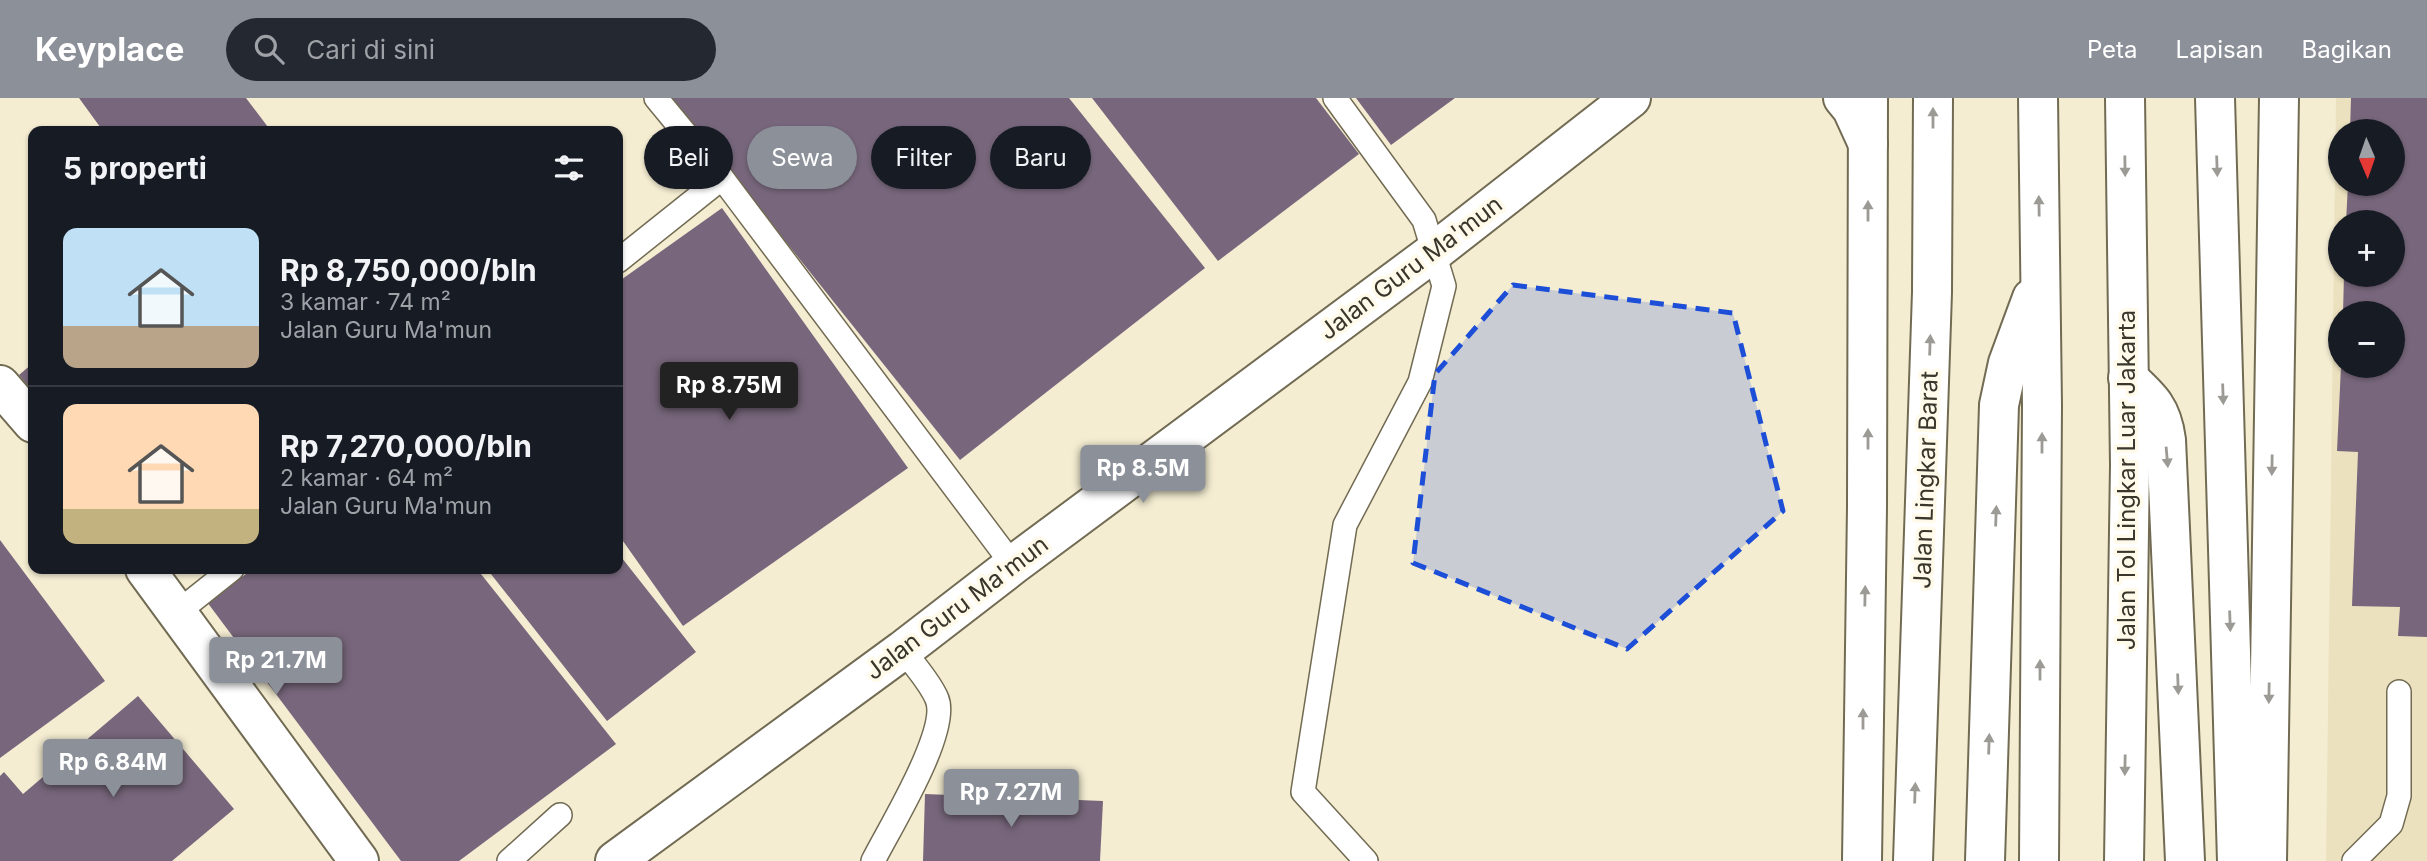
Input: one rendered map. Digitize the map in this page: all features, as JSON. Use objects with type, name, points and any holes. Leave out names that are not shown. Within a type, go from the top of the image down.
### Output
[{"type":"main road","name":"Jalan Guru Ma'mun","points":[[615,861],[903,650],[1434,252],[1631,98]]},
{"type":"main road","points":[[1843,98],[1853,109],[1868,144]]},
{"type":"main road","points":[[1862,861],[1868,98]]},
{"type":"main road","name":"Jalan Lingkar Barat","points":[[1913,861],[1932,292],[1933,98]]},
{"type":"main road","points":[[2038,98],[2039,861]]},
{"type":"main road","name":"Jalan Tol Lingkar Luar Jakarta","points":[[2124,861],[2130,466],[2125,98]]},
{"type":"main road","points":[[2215,98],[2237,861]]},
{"type":"main road","points":[[2267,861],[2279,98]]},
{"type":"main road","points":[[1985,861],[1999,405],[2008,363],[2040,274]]},
{"type":"main road","points":[[2128,378],[2150,399],[2163,418],[2166,440],[2185,861]]},
{"type":"main road","points":[[0,385],[28,418]]},
{"type":"main road","points":[[149,574],[359,861]]},
{"type":"lane","points":[[656,98],[679,126]]},
{"type":"lane","points":[[1335,98],[1424,220],[1444,286],[1420,382],[1345,525],[1303,792],[1366,861]]},
{"type":"lane","points":[[623,257],[708,189]]},
{"type":"lane","points":[[730,189],[1013,565]]},
{"type":"lane","points":[[178,612],[226,574]]},
{"type":"lane","points":[[873,861],[924,763],[938,727],[938,700],[903,650]]},
{"type":"lane","points":[[2354,861],[2391,824],[2399,796],[2399,692]]},
{"type":"lane","points":[[509,861],[560,815]]},
{"type":"highlighted area","points":[[1513,285],[1733,313],[1783,511],[1627,649],[1413,563],[1435,374]]},
{"type":"shaded area","points":[[2336,98],[2427,98],[2427,861],[2326,861],[2332,378],[2405,378],[2405,301],[2333,301],[2334,287],[2405,287],[2405,210],[2335,210],[2335,196],[2405,196],[2405,119],[2336,119]]},
{"type":"building","points":[[79,98],[246,98],[267,126],[99,126]]},
{"type":"building","points":[[671,98],[1069,98],[1205,268],[960,460],[733,176],[733,126],[693,126]]},
{"type":"building","points":[[1092,98],[1316,98],[1359,154],[1218,261]]},
{"type":"building","points":[[1356,98],[1455,98],[1391,145]]},
{"type":"building","points":[[2351,98],[2427,98],[2427,637],[2398,636],[2400,607],[2352,606],[2358,452],[2337,451],[2340,378],[2405,378],[2405,301],[2343,301],[2344,287],[2405,287],[2405,210],[2347,210],[2347,196],[2405,196],[2405,119],[2350,119]]},
{"type":"building","points":[[722,208],[908,468],[683,626],[623,541],[623,278]]},
{"type":"building","points":[[28,367],[28,386],[19,375]]},
{"type":"building","points":[[0,540],[105,681],[0,758]]},
{"type":"building","points":[[623,559],[696,652],[607,721],[491,574],[623,574]]},
{"type":"building","points":[[246,574],[481,574],[616,744],[459,861],[401,861],[207,602]]},
{"type":"building","points":[[138,696],[234,809],[172,861],[0,861],[0,776],[4,772],[23,794]]},
{"type":"building","points":[[925,794],[1103,801],[1100,861],[923,861]]}]
